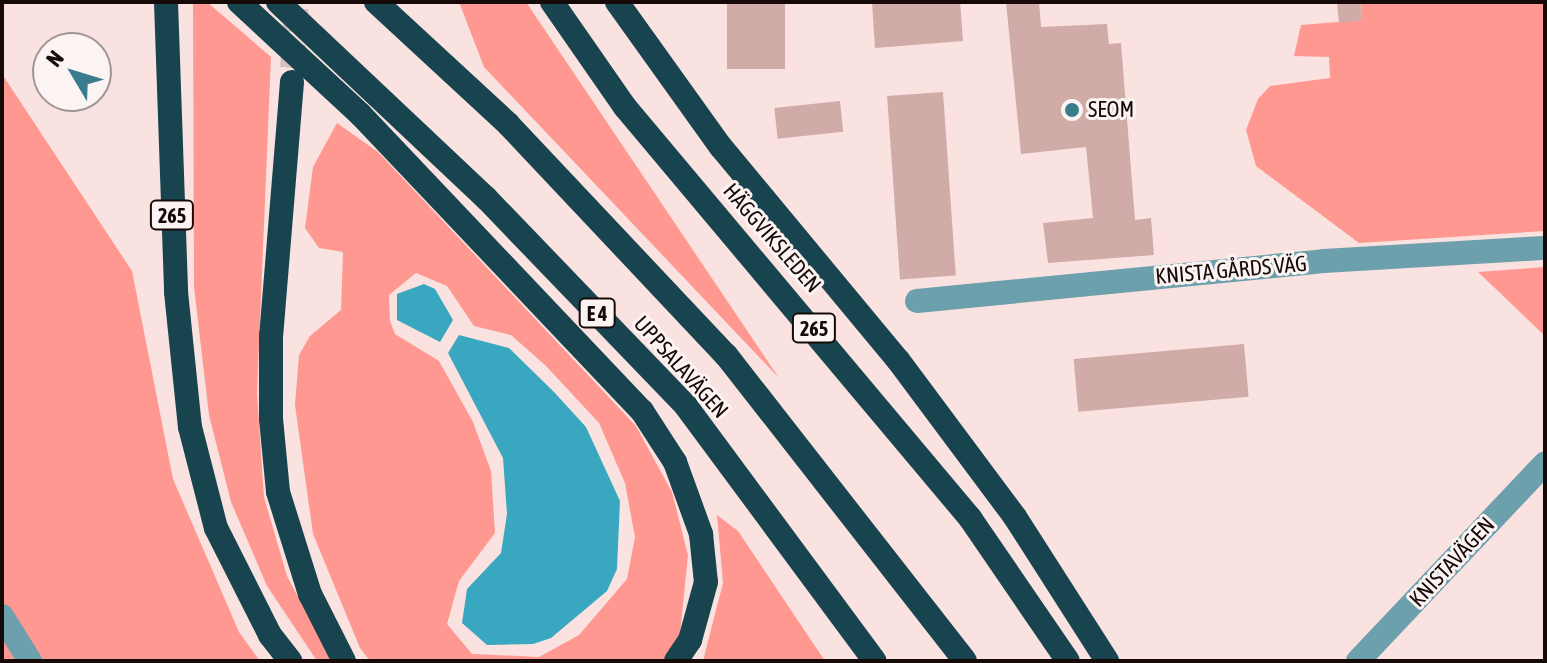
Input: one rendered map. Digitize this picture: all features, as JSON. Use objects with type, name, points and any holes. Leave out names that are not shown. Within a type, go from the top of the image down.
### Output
[{"type":"highway","name":"265","points":[[166,2],[176,292],[190,427],[216,528],[270,635],[290,661]]},
{"type":"highway","points":[[239,2],[360,114],[642,411],[675,462],[701,534],[706,582],[690,640],[676,661]]},
{"type":"highway","name":"UPPSALAVÄGEN","points":[[278,2],[486,198],[686,406],[875,661]]},
{"type":"highway","name":"UPPSALAVÄGEN","points":[[376,2],[508,124],[726,355],[965,661]]},
{"type":"highway","name":"HÄGGVIKSLEDEN","points":[[552,2],[625,107],[970,518],[1068,661]]},
{"type":"highway","points":[[617,2],[721,147],[898,360],[1006,505],[1107,661]]},
{"type":"highway","points":[[292,82],[271,335],[271,419],[278,492],[310,594],[344,661]]},
{"type":"street","name":"KNISTA GÅRDS VÄG","points":[[917,301],[1354,259],[1545,248]]},
{"type":"street","name":"KNISTAVÄGEN","points":[[1358,661],[1545,463]]},
{"type":"street","points":[[2,616],[30,661]]},
{"type":"shaded area","points":[[193,2],[207,2],[271,57],[257,393],[264,497],[287,576],[332,661],[317,661],[267,586],[231,502],[209,415],[194,287]]},
{"type":"shaded area","points":[[459,2],[526,2],[779,378],[484,67]]},
{"type":"shaded area","points":[[1360,2],[1545,2],[1545,231],[1359,243],[1256,166],[1246,130],[1258,99],[1270,86],[1330,78],[1329,57],[1294,56],[1301,25],[1362,20]]},
{"type":"shaded area","points":[[2,74],[132,271],[173,479],[239,632],[260,661],[2,661]]},
{"type":"shaded area","points":[[337,123],[378,152],[636,426],[672,492],[688,555],[680,634],[663,661],[370,661],[360,648],[313,534],[295,405],[299,355],[310,336],[341,310],[343,252],[319,248],[305,228],[313,167]],"holes":[[[416,273],[447,286],[474,326],[511,335],[546,366],[599,423],[625,483],[635,537],[627,579],[579,635],[539,657],[472,654],[447,624],[459,581],[495,533],[491,471],[473,422],[439,361],[395,334],[390,321],[389,295]]]},
{"type":"shaded area","points":[[1545,267],[1545,336],[1478,272]]},
{"type":"shaded area","points":[[717,515],[738,531],[825,661],[703,661],[723,583]]},
{"type":"water","points":[[424,284],[435,289],[453,320],[440,342],[397,320],[397,294]]},
{"type":"water","points":[[459,335],[509,348],[554,392],[586,427],[620,501],[617,569],[607,591],[551,638],[533,644],[487,645],[462,623],[467,589],[501,553],[507,514],[503,458],[448,353]]},
{"type":"building","points":[[727,2],[785,2],[785,69],[727,69]]},
{"type":"building","points":[[872,2],[960,2],[963,41],[875,48]]},
{"type":"building","name":"SEOM","points":[[1006,2],[1039,2],[1041,27],[1107,24],[1109,44],[1121,43],[1135,220],[1151,218],[1154,255],[1048,263],[1043,223],[1093,218],[1086,147],[1021,154]]},
{"type":"building","points":[[1337,2],[1360,2],[1362,20],[1339,23]]},
{"type":"building","points":[[943,92],[956,276],[900,279],[887,96]]},
{"type":"building","points":[[840,101],[843,132],[778,139],[774,108]]},
{"type":"building","points":[[1244,344],[1249,397],[1078,412],[1074,359]]},
{"type":"tunnel","points":[[292,68],[297,2]]},
{"type":"place","name":"SEOM","points":[[1072,110]]}]
